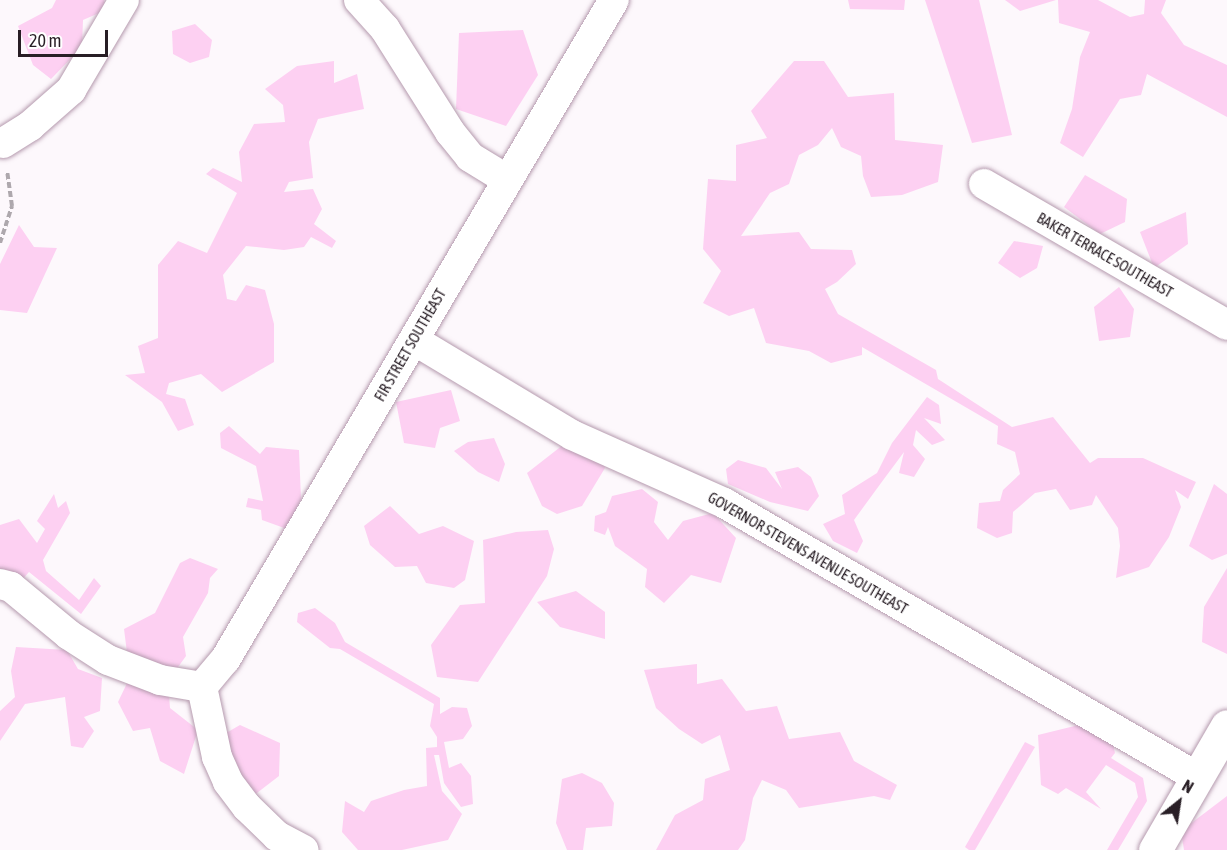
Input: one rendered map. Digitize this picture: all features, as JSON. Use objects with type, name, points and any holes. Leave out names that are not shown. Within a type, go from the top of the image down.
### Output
[{"type":"street","points":[[3,143],[30,126],[70,90],[124,0]]},
{"type":"street","points":[[359,0],[385,29],[450,132],[470,157],[506,179]]},
{"type":"street","name":"FIR STREET SOUTHEAST","points":[[202,687],[225,660],[506,179],[614,0]]},
{"type":"street","name":"BAKER TERRACE SOUTHEAST","points":[[984,184],[1227,325]]},
{"type":"street","name":"GOVERNOR STEVENS AVENUE SOUTHEAST","points":[[414,340],[572,435],[724,503],[1197,777]]},
{"type":"street","points":[[0,584],[11,587],[69,635],[108,660],[160,680],[202,687],[217,757],[228,782],[247,807],[277,836],[303,850]]},
{"type":"street","points":[[1155,850],[1227,726]]},
{"type":"path","points":[[0,243],[12,206],[3,143]]},
{"type":"shaded area","points":[[56,0],[104,0],[106,10],[83,20],[82,47],[51,79],[33,65],[18,26],[52,8]]},
{"type":"shaded area","points":[[848,0],[905,0],[904,10],[850,9]]},
{"type":"shaded area","points":[[925,0],[979,0],[1012,135],[972,143]]},
{"type":"shaded area","points":[[1005,0],[1056,0],[1020,11]]},
{"type":"shaded area","points":[[1058,0],[1098,0],[1130,17],[1144,14],[1145,0],[1166,0],[1161,13],[1184,45],[1227,65],[1227,117],[1147,74],[1141,95],[1120,99],[1083,157],[1060,143],[1072,109],[1080,57],[1090,32],[1059,23]]},
{"type":"shaded area","points":[[195,24],[212,40],[209,57],[190,63],[173,54],[172,31]]},
{"type":"shaded area","points":[[523,30],[538,75],[506,126],[456,109],[459,33]]},
{"type":"shaded area","points":[[334,61],[334,83],[357,74],[364,109],[318,119],[309,142],[313,178],[289,182],[284,192],[313,189],[322,209],[314,224],[336,241],[332,248],[311,237],[304,247],[284,250],[246,246],[223,275],[227,299],[236,301],[246,285],[265,290],[274,324],[274,362],[222,392],[201,374],[169,383],[166,394],[185,399],[194,425],[178,431],[162,402],[125,375],[145,373],[138,346],[158,338],[158,265],[178,241],[207,253],[237,193],[206,174],[213,168],[242,182],[239,152],[254,124],[285,122],[283,105],[265,89],[297,66]]},
{"type":"shaded area","points":[[794,61],[824,61],[848,97],[894,93],[895,140],[943,145],[938,182],[902,195],[871,197],[863,176],[861,156],[841,147],[832,128],[818,145],[799,155],[789,184],[770,193],[741,236],[799,232],[811,249],[852,250],[856,264],[837,282],[825,289],[838,314],[936,370],[938,379],[1012,427],[1053,417],[1090,463],[1098,458],[1143,458],[1196,482],[1188,499],[1175,490],[1181,507],[1169,537],[1149,567],[1116,578],[1120,546],[1118,528],[1096,495],[1092,505],[1070,510],[1056,489],[1035,493],[1013,512],[1012,533],[997,538],[977,528],[979,503],[1000,501],[1003,490],[1020,474],[1015,452],[997,444],[998,426],[862,347],[862,355],[831,363],[809,351],[766,343],[754,308],[729,316],[703,303],[721,271],[703,249],[708,179],[736,181],[736,145],[767,138],[751,111]]},
{"type":"shaded area","points":[[1085,175],[1127,199],[1125,222],[1100,234],[1064,207]]},
{"type":"shaded area","points":[[1186,212],[1188,244],[1154,268],[1140,232]]},
{"type":"shaded area","points":[[19,225],[34,247],[57,248],[27,313],[0,310],[0,264]]},
{"type":"shaded area","points":[[1014,241],[1043,246],[1037,268],[1020,278],[998,263]]},
{"type":"shaded area","points":[[1119,287],[1134,309],[1130,337],[1099,341],[1094,307]]},
{"type":"shaded area","points":[[451,390],[460,421],[440,428],[435,448],[404,443],[396,402]]},
{"type":"shaded area","points":[[927,397],[939,405],[941,424],[924,418],[945,440],[932,445],[916,430],[913,445],[925,459],[914,477],[899,473],[904,452],[854,520],[863,541],[857,553],[833,541],[823,524],[845,514],[842,495],[877,473],[892,443]]},
{"type":"shaded area","points":[[229,426],[260,454],[266,447],[299,450],[301,499],[287,529],[262,520],[261,510],[246,507],[248,498],[263,501],[256,466],[221,448],[220,433]]},
{"type":"shaded area","points":[[494,438],[505,464],[499,482],[478,472],[454,451],[468,442]]},
{"type":"shaded area","points":[[568,441],[600,451],[605,468],[582,506],[557,514],[542,506],[527,473]]},
{"type":"shaded area","points":[[738,460],[766,468],[782,489],[775,472],[798,467],[811,477],[819,496],[808,511],[770,502],[728,484],[726,469]]},
{"type":"shaded area","points":[[1214,484],[1227,494],[1227,554],[1212,560],[1189,546]]},
{"type":"shaded area","points":[[642,489],[658,502],[654,522],[668,540],[683,521],[713,513],[736,538],[721,583],[691,575],[664,603],[645,587],[647,569],[615,546],[608,527],[605,535],[594,531],[595,516],[606,512],[612,496]]},
{"type":"shaded area","points":[[54,494],[58,508],[66,501],[70,513],[43,560],[46,571],[79,600],[94,578],[101,586],[81,614],[29,572],[18,584],[0,589],[0,525],[19,519],[37,543],[45,529],[37,521]]},
{"type":"shaded area","points":[[390,506],[419,534],[443,526],[474,541],[465,580],[454,588],[426,583],[417,566],[395,567],[370,545],[364,526]]},
{"type":"shaded area","points":[[548,530],[554,549],[547,576],[478,682],[437,677],[431,645],[460,605],[485,603],[483,540],[516,532]]},
{"type":"shaded area","points":[[190,558],[218,569],[210,578],[208,593],[183,637],[186,656],[168,681],[170,708],[198,730],[184,774],[160,761],[150,728],[133,731],[118,702],[130,677],[124,629],[155,613],[180,563]]},
{"type":"shaded area","points":[[1227,568],[1227,654],[1202,642],[1204,607]]},
{"type":"shaded area","points":[[576,591],[605,612],[605,639],[560,627],[537,602]]},
{"type":"shaded area","points":[[315,608],[335,623],[345,642],[440,698],[440,714],[452,707],[467,708],[472,726],[463,739],[444,742],[449,768],[461,763],[471,776],[473,804],[461,807],[444,783],[439,755],[434,755],[442,791],[462,814],[448,840],[402,850],[358,850],[342,832],[345,801],[364,812],[371,801],[404,790],[427,786],[426,748],[437,747],[437,737],[430,726],[434,704],[340,649],[330,648],[297,622],[298,613]]},
{"type":"shaded area","points":[[16,647],[67,650],[78,669],[102,678],[100,711],[84,717],[94,731],[83,748],[71,746],[65,697],[25,704],[0,741],[0,711],[15,697],[11,671]]},
{"type":"shaded area","points":[[697,664],[697,684],[722,679],[746,711],[777,706],[789,739],[840,732],[854,761],[897,785],[890,800],[874,796],[799,808],[786,790],[762,780],[753,798],[745,840],[738,850],[656,850],[675,815],[703,800],[705,779],[730,770],[720,735],[702,744],[679,729],[656,708],[644,670]]},
{"type":"shaded area","points":[[1107,718],[1115,753],[1111,758],[1143,778],[1147,801],[1118,850],[1107,850],[1138,797],[1135,783],[1106,765],[1086,792],[1101,809],[1066,788],[1058,794],[1041,785],[1038,735]]},
{"type":"shaded area","points":[[240,725],[280,743],[279,776],[249,799],[207,744]]},
{"type":"shaded area","points":[[1025,742],[1035,747],[975,850],[969,850],[965,847]]},
{"type":"shaded area","points":[[582,773],[602,783],[614,803],[612,826],[586,828],[583,850],[567,850],[556,823],[562,779]]},
{"type":"shaded area","points":[[1227,796],[1227,850],[1184,850],[1181,831]]}]
